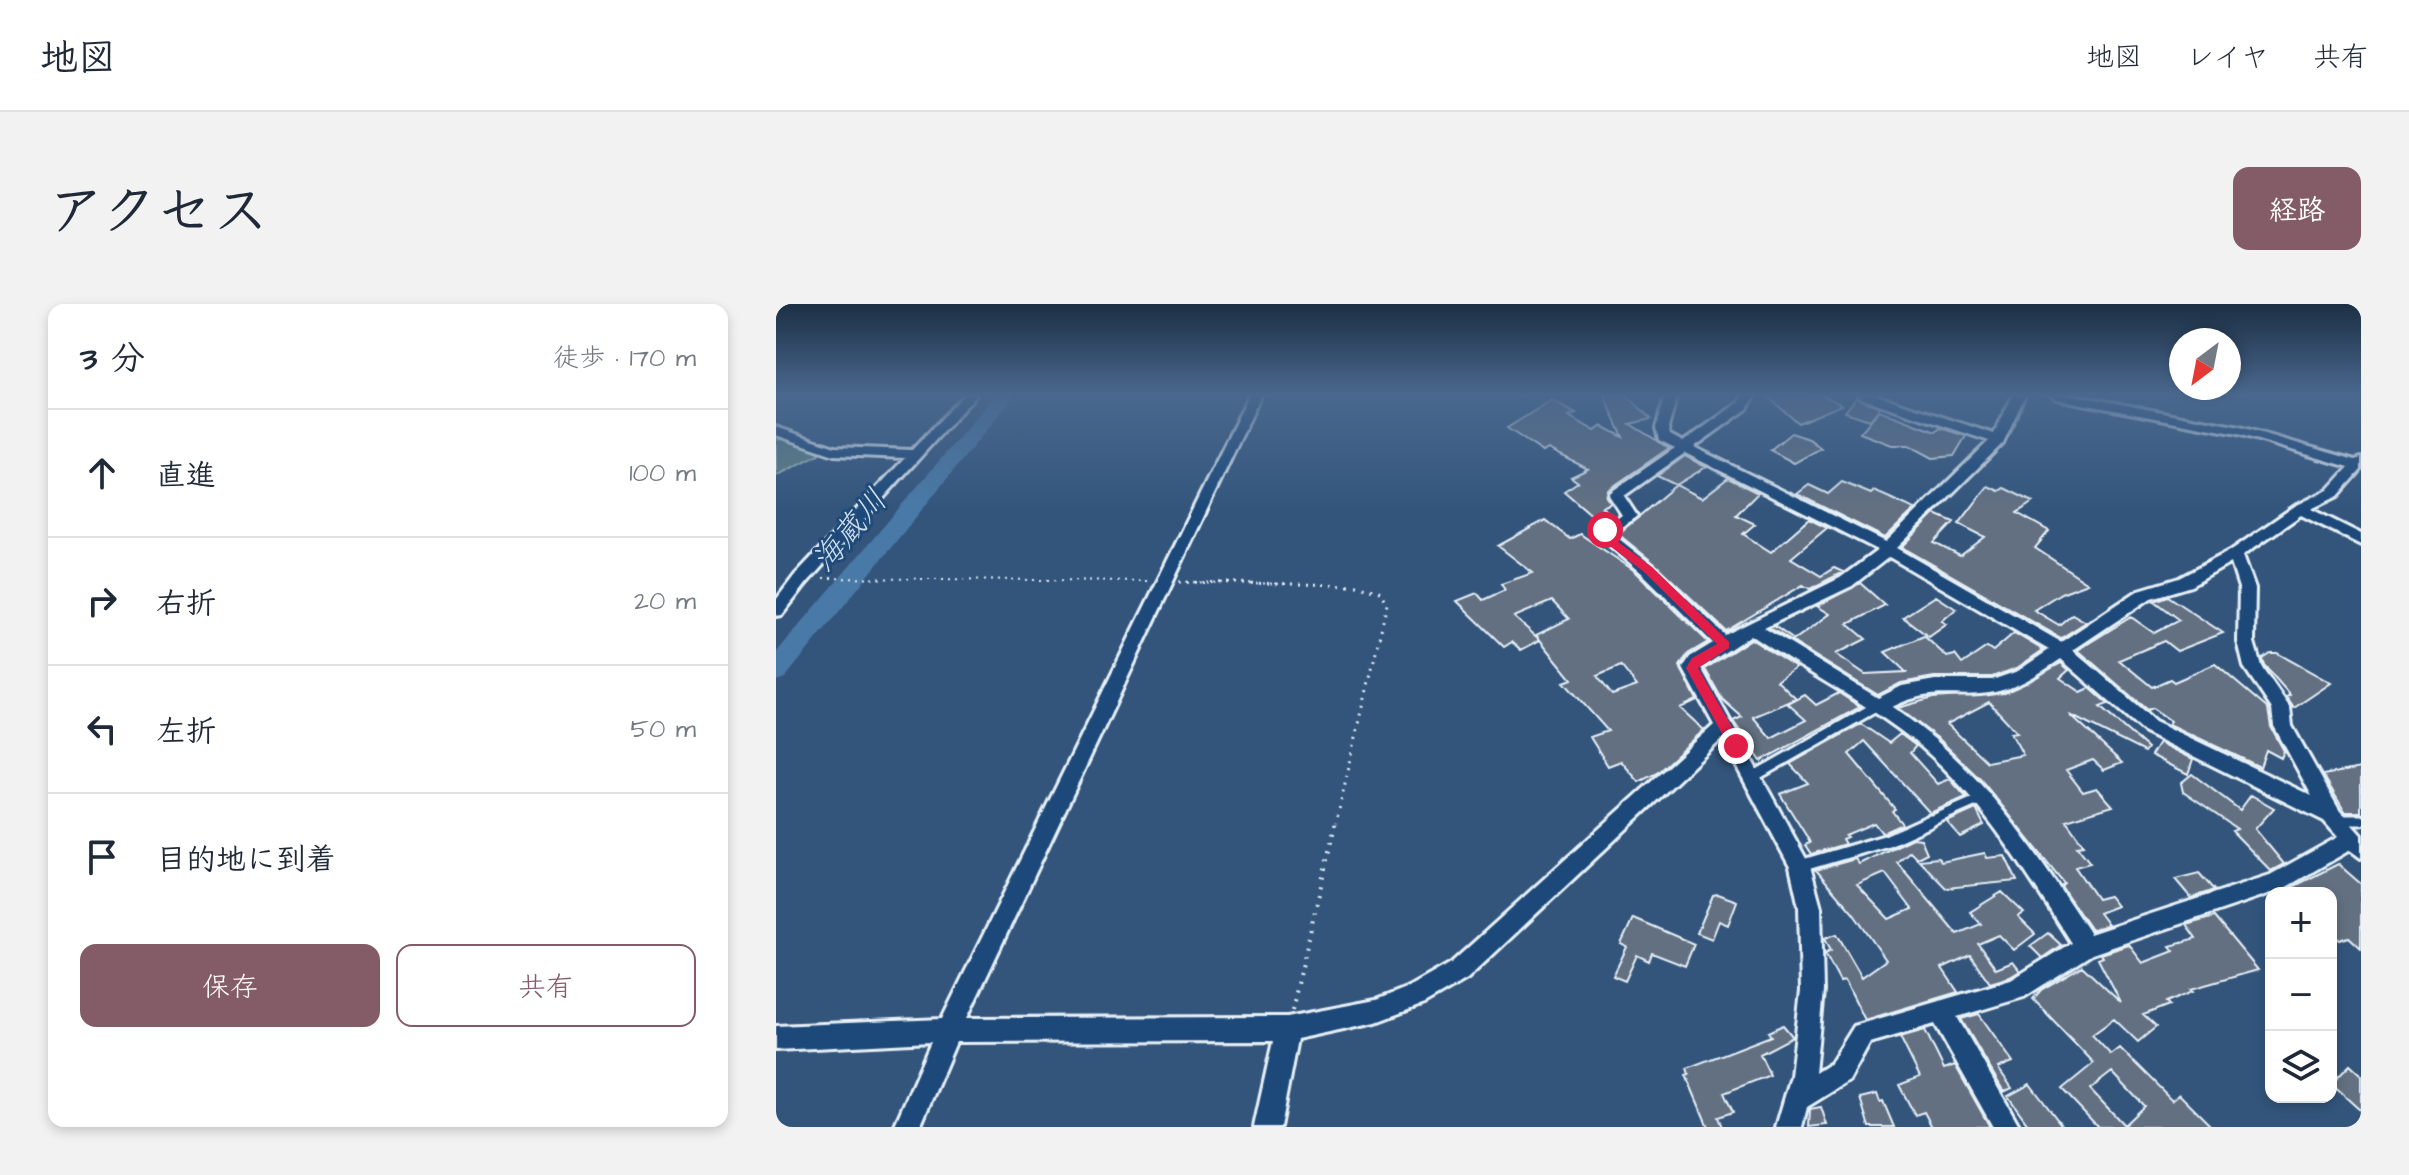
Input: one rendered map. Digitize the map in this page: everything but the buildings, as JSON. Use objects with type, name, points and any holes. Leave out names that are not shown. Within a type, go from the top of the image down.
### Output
[{"type":"street","points":[[783,433],[834,451],[917,454]]},
{"type":"street","points":[[776,611],[935,433]]},
{"type":"street","points":[[907,1127],[949,1030],[1236,433]]},
{"type":"street","points":[[1663,433],[1664,437],[1682,447],[1889,550],[2062,650],[2149,726],[2333,818]]},
{"type":"street","points":[[1702,433],[1616,495],[1630,516],[1603,534],[1648,570],[1725,645]]},
{"type":"street","points":[[1979,433],[1998,440]]},
{"type":"street","points":[[1789,1127],[1799,1098],[1813,956],[1810,907],[1800,866],[1692,668],[1696,661],[1751,627],[1846,582],[1889,550],[2001,433]]},
{"type":"street","points":[[1877,706],[1908,691],[1935,686],[1993,686],[2024,675],[2145,594],[2185,582],[2235,554],[2300,509],[2333,493],[2360,464],[2249,433]]},
{"type":"street","points":[[2300,509],[2361,540]]},
{"type":"street","points":[[1799,1098],[1840,1072],[1862,1034],[2016,989],[2085,946],[2253,891],[2355,844],[2333,818],[2283,726],[2281,708],[2253,667],[2246,642],[2247,588],[2235,554]]},
{"type":"street","points":[[1751,627],[1802,664],[1877,706],[1925,740],[1965,777],[2022,848],[2085,946]]},
{"type":"street","points":[[776,1038],[949,1030],[1287,1029],[1376,1011],[1416,996],[1459,971],[1725,725]]},
{"type":"street","points":[[1942,1013],[2007,1127]]},
{"type":"street","points":[[1267,1127],[1287,1029]]},
{"type":"lane","points":[[1753,777],[1877,706]]},
{"type":"lane","points":[[1800,866],[1888,840],[1981,799]]},
{"type":"lane","points":[[2333,818],[2361,820]]},
{"type":"path","points":[[822,579],[1356,585],[1379,592],[1387,604],[1287,1029]]},
{"type":"green space","points":[[776,440],[819,445],[819,454],[776,476]]},
{"type":"waterway","name":"海蔵川","points":[[776,671],[973,433]]},
{"type":"route","points":[[1605,530],[1605,537],[1648,570],[1725,645],[1696,661],[1692,668],[1702,691],[1736,746]]}]
